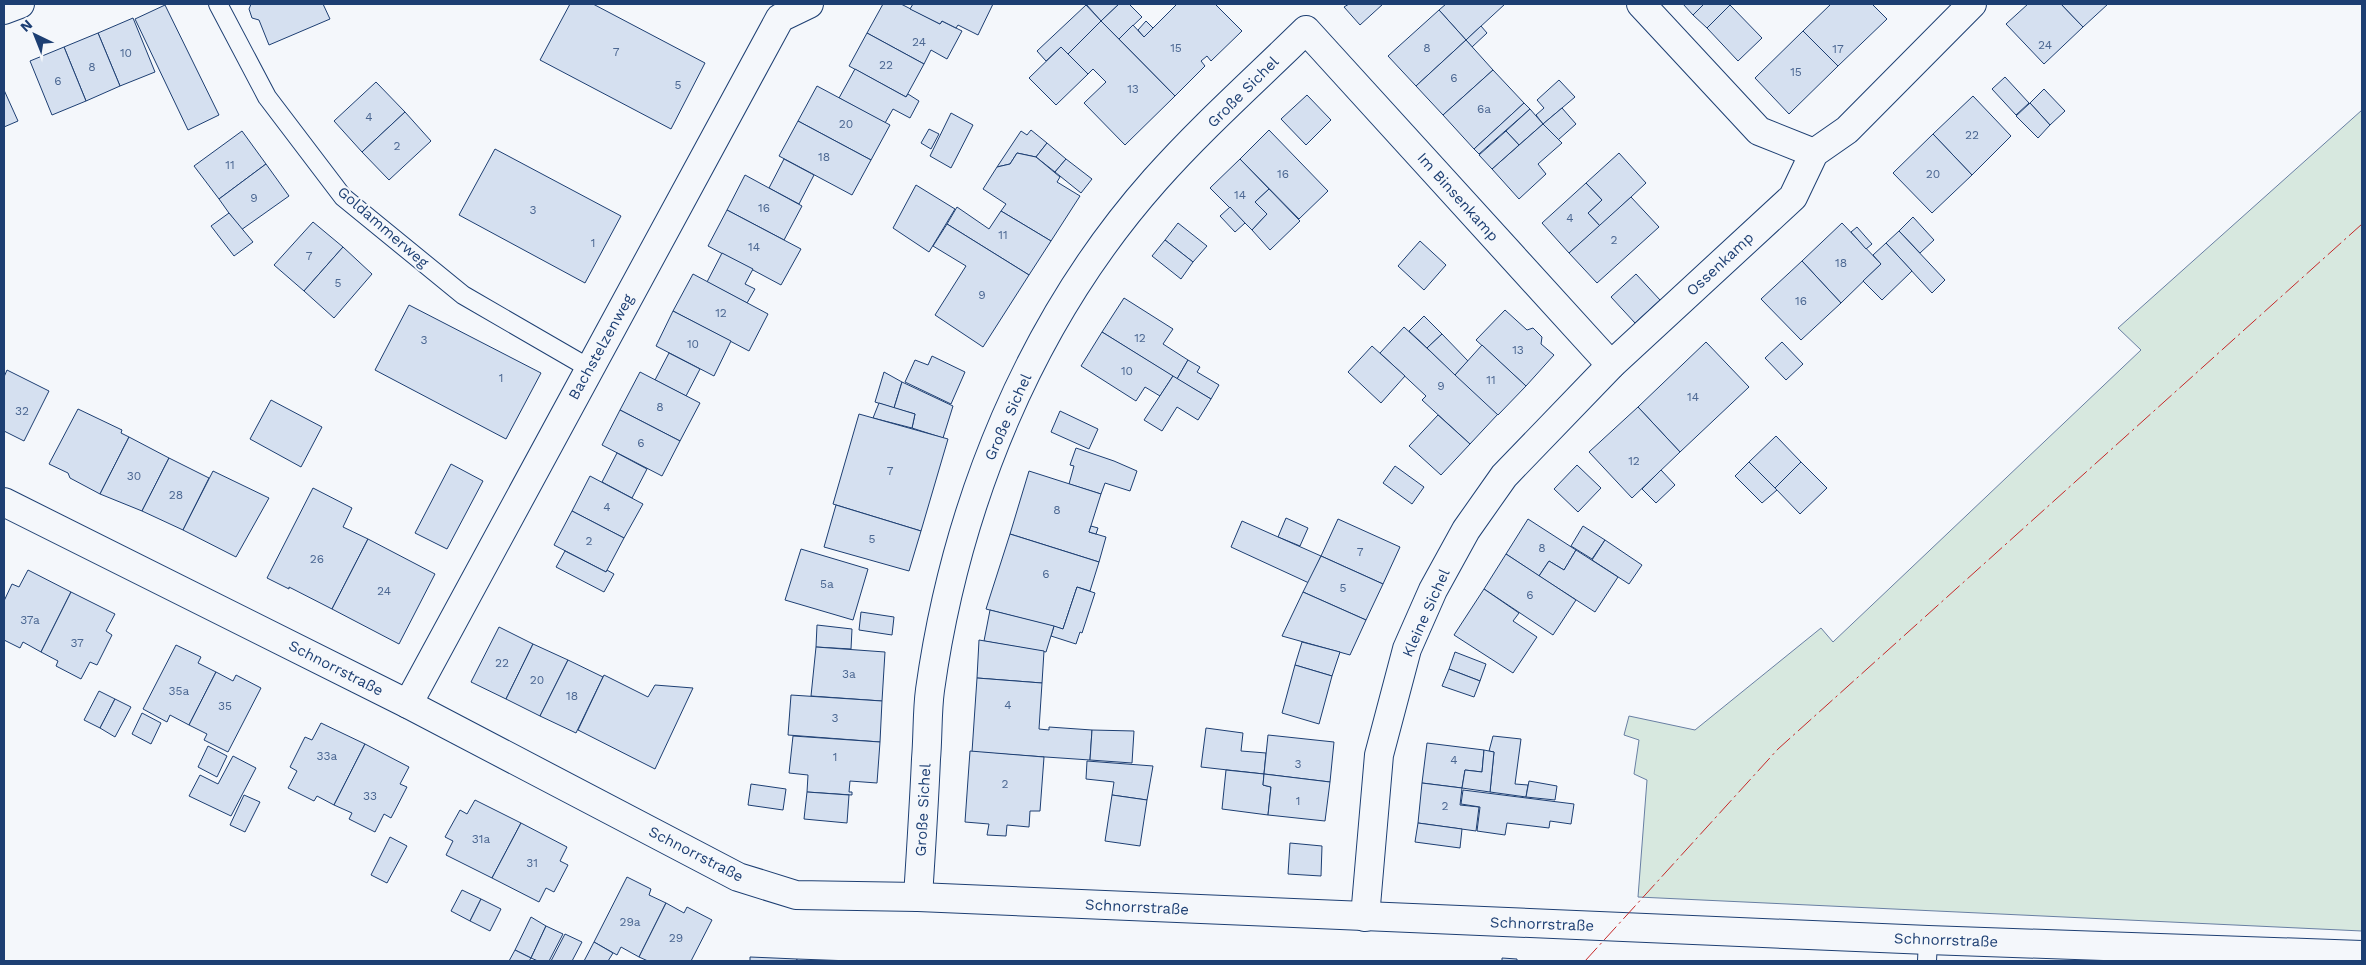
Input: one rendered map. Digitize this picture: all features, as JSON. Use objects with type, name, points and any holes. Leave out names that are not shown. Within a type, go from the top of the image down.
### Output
[{"type":"street","points":[[4,10],[20,4]]},
{"type":"street","name":"Bachstelzenweg","points":[[408,704],[780,18],[809,4]]},
{"type":"street","points":[[1641,4],[1759,130],[1814,153]]},
{"type":"street","name":"Ossenkamp","points":[[1611,365],[1793,197],[1814,153],[1847,130],[1972,4]]},
{"type":"street","name":"Im Binsenkamp","points":[[1306,30],[1611,365]]},
{"type":"street","name":"Große Sichel","points":[[918,897],[930,691],[949,591],[968,520],[995,438],[1026,374],[1065,302],[1111,235],[1155,180],[1306,30]]},
{"type":"street","name":"Kleine Sichel","points":[[1365,917],[1379,755],[1407,649],[1433,590],[1466,530],[1504,476],[1611,365]]},
{"type":"street","name":"Schnorrstraße","points":[[4,502],[408,704],[738,877],[796,895],[918,897],[1365,917],[1928,951],[2362,955]]},
{"type":"lane","name":"Goldammerweg","points":[[218,4],[267,97],[343,197],[463,295],[589,368]]},
{"type":"shaded area","points":[[2362,110],[2362,931],[1638,897],[1647,780],[1634,774],[1639,740],[1624,735],[1629,716],[1695,730],[1821,628],[1833,642],[2141,350],[2118,328]]},
{"type":"building","points":[[251,4],[323,4],[330,19],[269,45],[259,20],[252,18],[249,9]]},
{"type":"building","points":[[570,4],[593,4],[705,63],[671,129],[540,60]]},
{"type":"building","points":[[883,4],[901,4],[940,24],[942,21],[962,31],[947,59],[931,50],[924,64],[867,33]]},
{"type":"building","points":[[913,4],[993,4],[978,35],[958,25],[956,28],[942,21],[940,24],[910,9]]},
{"type":"building","points":[[1086,4],[1119,4],[1101,21]]},
{"type":"building","points":[[1119,4],[1129,4],[1142,17],[1119,39],[1101,21]]},
{"type":"building","points":[[1177,4],[1215,4],[1242,31],[1211,61],[1207,56],[1201,61],[1205,66],[1175,96],[1119,39],[1133,25],[1144,37]]},
{"type":"building","points":[[1349,4],[1383,4],[1360,25],[1344,7]]},
{"type":"building","points":[[1446,4],[1505,4],[1466,40],[1439,10]]},
{"type":"building","points":[[1683,4],[1704,4],[1693,15]]},
{"type":"building","points":[[1704,4],[1730,5],[1707,28],[1693,15]]},
{"type":"building","points":[[1831,4],[1872,4],[1887,19],[1838,66],[1803,31]]},
{"type":"building","points":[[2028,4],[2061,4],[2083,27],[2044,64],[2006,24]]},
{"type":"building","points":[[2061,4],[2108,4],[2083,27]]},
{"type":"building","points":[[165,5],[219,115],[188,130],[135,19]]},
{"type":"building","points":[[1086,5],[1101,21],[1068,54],[1061,47],[1046,61],[1037,51]]},
{"type":"building","points":[[1730,5],[1762,38],[1738,61],[1707,28]]},
{"type":"building","points":[[1439,10],[1466,40],[1416,86],[1388,56]]},
{"type":"building","points":[[133,18],[155,72],[120,86],[98,33]]},
{"type":"building","points":[[1101,21],[1175,96],[1125,145],[1084,103],[1106,82],[1093,69],[1088,74],[1068,54]]},
{"type":"building","points":[[1146,21],[1153,28],[1144,37],[1138,30]]},
{"type":"building","points":[[1481,26],[1487,33],[1472,47],[1466,40]]},
{"type":"building","points":[[1803,31],[1838,66],[1789,114],[1755,78]]},
{"type":"building","points":[[98,33],[120,86],[86,101],[64,47]]},
{"type":"building","points":[[867,33],[924,64],[906,97],[849,66]]},
{"type":"building","points":[[1466,40],[1493,70],[1443,115],[1416,86]]},
{"type":"building","points":[[64,47],[86,101],[52,115],[30,61]]},
{"type":"building","points":[[1061,47],[1088,74],[1056,105],[1029,78]]},
{"type":"building","points":[[855,69],[906,97],[908,94],[919,101],[910,118],[893,109],[885,123],[839,98]]},
{"type":"building","points":[[1493,70],[1524,103],[1474,149],[1443,115]]},
{"type":"building","points":[[2005,77],[2029,103],[2016,115],[1992,89]]},
{"type":"building","points":[[1559,80],[1575,97],[1543,124],[1536,115],[1544,108],[1537,100]]},
{"type":"building","points":[[376,82],[405,112],[362,152],[334,121]]},
{"type":"building","points":[[817,86],[890,125],[871,160],[798,121]]},
{"type":"building","points":[[2044,89],[2065,111],[2050,125],[2030,103]]},
{"type":"building","points":[[4,90],[18,121],[4,127]]},
{"type":"building","points":[[1307,95],[1331,120],[1306,145],[1281,119]]},
{"type":"building","points":[[1973,96],[2011,136],[1972,175],[1933,134]]},
{"type":"building","points":[[1524,103],[1530,109],[1479,154],[1474,149]]},
{"type":"building","points":[[2030,103],[2050,125],[2038,138],[2016,116]]},
{"type":"building","points":[[1562,108],[1576,124],[1558,140],[1543,124]]},
{"type":"building","points":[[1530,109],[1543,124],[1519,145],[1506,131]]},
{"type":"building","points":[[405,112],[431,141],[389,180],[362,152]]},
{"type":"building","points":[[951,113],[973,125],[951,168],[930,156]]},
{"type":"building","points":[[798,121],[871,160],[852,195],[779,156]]},
{"type":"building","points":[[1543,124],[1562,143],[1538,164],[1546,174],[1519,199],[1492,169]]},
{"type":"building","points":[[929,129],[939,134],[931,149],[921,143]]},
{"type":"building","points":[[1031,130],[1047,143],[1036,157],[1017,153],[1010,164],[997,167],[1021,131],[1027,135]]},
{"type":"building","points":[[1269,130],[1328,191],[1299,219],[1240,159]]},
{"type":"building","points":[[242,131],[266,164],[219,199],[194,166]]},
{"type":"building","points":[[1506,131],[1519,145],[1492,169],[1479,155]]},
{"type":"building","points":[[1933,134],[1972,175],[1932,213],[1893,173]]},
{"type":"building","points":[[1047,143],[1066,159],[1055,172],[1036,157]]},
{"type":"building","points":[[495,149],[621,216],[585,283],[459,215]]},
{"type":"building","points":[[1017,153],[1036,157],[1060,177],[1057,182],[1080,196],[1051,241],[1001,211],[1006,204],[983,189],[997,167],[1010,164]]},
{"type":"building","points":[[1619,153],[1646,183],[1600,226],[1588,213],[1602,200],[1586,183]]},
{"type":"building","points":[[784,159],[814,175],[799,204],[769,188]]},
{"type":"building","points":[[1066,159],[1092,179],[1081,193],[1055,172]]},
{"type":"building","points":[[1240,159],[1269,189],[1255,202],[1267,214],[1252,230],[1210,188]]},
{"type":"building","points":[[266,164],[289,196],[241,230],[219,199]]},
{"type":"building","points":[[745,175],[802,206],[784,240],[727,210]]},
{"type":"building","points":[[1586,183],[1602,200],[1588,213],[1600,226],[1569,253],[1542,223]]},
{"type":"building","points":[[916,185],[955,209],[929,252],[893,228]]},
{"type":"building","points":[[1269,189],[1300,221],[1270,250],[1252,230],[1267,214],[1255,202]]},
{"type":"building","points":[[1631,197],[1659,227],[1597,283],[1569,253]]},
{"type":"building","points":[[957,207],[989,229],[1001,211],[1051,241],[1029,275],[947,224]]},
{"type":"building","points":[[1230,207],[1245,223],[1235,232],[1220,216]]},
{"type":"building","points":[[727,210],[801,249],[781,285],[708,246]]},
{"type":"building","points":[[229,213],[253,242],[234,256],[211,226]]},
{"type":"building","points":[[1913,217],[1934,240],[1920,253],[1899,231]]},
{"type":"building","points":[[313,222],[343,247],[304,291],[274,265]]},
{"type":"building","points":[[1178,223],[1207,246],[1193,262],[1165,240]]},
{"type":"building","points":[[1842,223],[1881,264],[1841,303],[1802,261]]},
{"type":"building","points":[[947,224],[1029,275],[983,347],[935,315],[966,266],[933,246]]},
{"type":"building","points":[[1857,227],[1872,244],[1866,249],[1851,232]]},
{"type":"building","points":[[1899,231],[1945,280],[1932,293],[1886,243]]},
{"type":"building","points":[[1165,240],[1193,262],[1181,279],[1152,256]]},
{"type":"building","points":[[1420,241],[1446,265],[1424,290],[1398,266]]},
{"type":"building","points":[[1886,243],[1912,271],[1882,300],[1863,281],[1881,264],[1873,255]]},
{"type":"building","points":[[343,247],[372,274],[334,318],[304,291]]},
{"type":"building","points":[[722,253],[753,269],[745,284],[755,289],[747,303],[707,282]]},
{"type":"building","points":[[1802,261],[1841,303],[1801,340],[1761,299]]},
{"type":"building","points":[[693,274],[768,314],[749,351],[673,311]]},
{"type":"building","points":[[1636,274],[1660,300],[1635,323],[1611,297]]},
{"type":"building","points":[[1124,298],[1173,329],[1163,344],[1188,360],[1177,379],[1102,332]]},
{"type":"building","points":[[409,305],[541,373],[506,439],[375,370]]},
{"type":"building","points":[[1505,310],[1527,330],[1533,328],[1542,337],[1541,344],[1554,355],[1526,386],[1476,340]]},
{"type":"building","points":[[673,311],[731,341],[714,376],[656,346]]},
{"type":"building","points":[[1424,316],[1442,334],[1427,348],[1409,331]]},
{"type":"building","points":[[1404,327],[1498,414],[1470,444],[1422,400],[1426,396],[1380,353]]},
{"type":"building","points":[[1102,332],[1173,376],[1160,396],[1145,387],[1136,401],[1081,366]]},
{"type":"building","points":[[1442,334],[1468,361],[1455,375],[1427,348]]},
{"type":"building","points":[[1706,342],[1749,387],[1680,452],[1638,407]]},
{"type":"building","points":[[1782,342],[1803,364],[1786,380],[1765,358]]},
{"type":"building","points":[[1482,345],[1526,386],[1498,415],[1455,375]]},
{"type":"building","points":[[1372,346],[1405,376],[1381,403],[1348,372]]},
{"type":"building","points":[[669,353],[700,369],[686,396],[655,380]]},
{"type":"building","points":[[932,356],[965,372],[951,404],[905,382],[915,360],[928,365]]},
{"type":"building","points":[[1188,360],[1200,367],[1197,372],[1219,385],[1211,399],[1177,379]]},
{"type":"building","points":[[7,370],[49,391],[24,441],[4,431],[4,377]]},
{"type":"building","points":[[640,372],[700,403],[680,441],[620,410]]},
{"type":"building","points":[[884,372],[902,382],[894,408],[875,402]]},
{"type":"building","points":[[1173,376],[1211,399],[1198,420],[1177,407],[1162,431],[1144,420]]},
{"type":"building","points":[[902,382],[953,406],[943,438],[912,428],[915,414],[894,408]]},
{"type":"building","points":[[271,400],[322,427],[301,467],[250,439]]},
{"type":"building","points":[[879,403],[915,414],[912,428],[873,418]]},
{"type":"building","points":[[1638,407],[1680,452],[1632,498],[1589,452]]},
{"type":"building","points":[[78,409],[122,430],[121,433],[129,437],[100,494],[70,478],[68,473],[49,464]]},
{"type":"building","points":[[620,410],[680,441],[662,476],[602,445]]},
{"type":"building","points":[[1060,411],[1098,429],[1089,449],[1051,432]]},
{"type":"building","points":[[859,414],[948,439],[921,531],[833,504]]},
{"type":"building","points":[[1438,415],[1470,444],[1441,475],[1409,446]]},
{"type":"building","points":[[1776,436],[1801,462],[1775,488],[1749,462]]},
{"type":"building","points":[[129,437],[169,458],[142,511],[100,494]]},
{"type":"building","points":[[1076,448],[1137,471],[1130,491],[1105,483],[1101,494],[1069,484],[1074,466],[1070,465]]},
{"type":"building","points":[[617,453],[647,469],[632,498],[602,482]]},
{"type":"building","points":[[169,458],[209,478],[183,530],[142,511]]},
{"type":"building","points":[[1749,462],[1777,490],[1762,503],[1735,476]]},
{"type":"building","points":[[1801,462],[1827,488],[1800,514],[1775,488]]},
{"type":"building","points":[[451,464],[483,481],[447,549],[415,533]]},
{"type":"building","points":[[1577,465],[1601,488],[1578,512],[1554,489]]},
{"type":"building","points":[[1395,466],[1424,487],[1412,504],[1383,483]]},
{"type":"building","points":[[1661,470],[1675,485],[1656,503],[1642,489]]},
{"type":"building","points":[[213,471],[269,498],[236,557],[183,530]]},
{"type":"building","points":[[1029,471],[1101,494],[1089,532],[1106,537],[1099,562],[1010,534]]},
{"type":"building","points":[[590,476],[643,504],[624,538],[572,511]]},
{"type":"building","points":[[313,488],[352,508],[343,527],[368,539],[332,609],[267,578]]},
{"type":"building","points":[[836,505],[921,531],[909,571],[824,547]]},
{"type":"building","points":[[572,511],[624,538],[606,572],[554,545]]},
{"type":"building","points":[[1286,518],[1308,528],[1300,546],[1278,537]]},
{"type":"building","points":[[1338,519],[1400,547],[1383,584],[1321,556]]},
{"type":"building","points":[[1528,519],[1576,550],[1564,570],[1549,561],[1539,576],[1506,554]]},
{"type":"building","points":[[1242,521],[1321,556],[1309,583],[1231,547]]},
{"type":"building","points":[[1091,526],[1098,528],[1096,534],[1089,532]]},
{"type":"building","points":[[1583,526],[1605,540],[1592,559],[1571,546]]},
{"type":"building","points":[[1010,534],[1099,562],[1090,591],[1077,587],[1063,629],[986,609]]},
{"type":"building","points":[[368,539],[435,574],[399,644],[332,609]]},
{"type":"building","points":[[1605,540],[1642,565],[1629,584],[1592,560]]},
{"type":"building","points":[[801,549],[868,569],[853,620],[785,600]]},
{"type":"building","points":[[1576,550],[1618,577],[1595,612],[1539,576],[1549,561],[1564,570]]},
{"type":"building","points":[[565,551],[606,572],[607,570],[614,574],[604,592],[556,567]]},
{"type":"building","points":[[1506,554],[1576,600],[1553,635],[1484,589]]},
{"type":"building","points":[[1321,556],[1383,584],[1366,620],[1303,592]]},
{"type":"building","points":[[28,570],[71,592],[41,652],[23,642],[20,648],[4,640],[4,601],[12,584],[19,587]]},
{"type":"building","points":[[1077,587],[1095,593],[1082,633],[1080,632],[1076,644],[1051,636],[1054,626],[1063,629]]},
{"type":"building","points":[[1484,589],[1519,613],[1513,621],[1537,637],[1513,673],[1454,635]]},
{"type":"building","points":[[71,592],[115,614],[106,631],[112,635],[97,665],[90,662],[81,679],[56,666],[58,661],[41,652]]},
{"type":"building","points":[[1303,592],[1366,620],[1350,655],[1282,636]]},
{"type":"building","points":[[990,610],[1054,626],[1046,652],[984,641]]},
{"type":"building","points":[[861,612],[894,617],[892,635],[859,630]]},
{"type":"building","points":[[817,625],[852,629],[851,649],[816,647]]},
{"type":"building","points":[[499,627],[533,644],[506,699],[471,682]]},
{"type":"building","points":[[979,640],[1044,651],[1042,683],[977,678]]},
{"type":"building","points":[[1302,642],[1340,652],[1332,676],[1295,665]]},
{"type":"building","points":[[533,644],[568,660],[540,716],[506,699]]},
{"type":"building","points":[[176,645],[201,657],[198,663],[216,672],[189,725],[170,715],[167,722],[143,709]]},
{"type":"building","points":[[816,647],[885,652],[882,701],[811,696]]},
{"type":"building","points":[[1455,652],[1486,664],[1480,681],[1449,669]]},
{"type":"building","points":[[568,660],[603,677],[576,733],[540,716]]},
{"type":"building","points":[[1295,665],[1332,676],[1319,724],[1282,713]]},
{"type":"building","points":[[1449,669],[1480,681],[1474,697],[1442,686]]},
{"type":"building","points":[[216,672],[233,681],[236,675],[261,688],[228,752],[204,740],[207,734],[189,725]]},
{"type":"building","points":[[604,675],[648,697],[655,685],[693,688],[655,769],[578,730]]},
{"type":"building","points":[[977,678],[1042,683],[1039,729],[1049,730],[1049,727],[1092,730],[1090,760],[972,752]]},
{"type":"building","points":[[99,691],[115,699],[100,728],[84,720]]},
{"type":"building","points":[[791,695],[882,701],[880,742],[788,735]]},
{"type":"building","points":[[115,699],[131,707],[115,737],[100,728]]},
{"type":"building","points":[[142,713],[161,723],[151,744],[132,734]]},
{"type":"building","points":[[321,723],[365,744],[334,805],[317,796],[314,801],[288,788],[297,771],[290,767],[305,737],[312,740]]},
{"type":"building","points":[[1206,728],[1243,733],[1241,751],[1266,753],[1264,774],[1201,767]]},
{"type":"building","points":[[1092,730],[1134,731],[1132,763],[1090,760]]},
{"type":"building","points":[[1268,735],[1334,742],[1330,782],[1264,774]]},
{"type":"building","points":[[793,736],[880,742],[877,783],[850,781],[849,792],[852,792],[852,795],[807,792],[808,775],[789,773]]},
{"type":"building","points":[[1493,736],[1521,739],[1515,784],[1528,785],[1526,797],[1490,792],[1494,752],[1489,751]]},
{"type":"building","points":[[1427,743],[1484,750],[1482,772],[1465,770],[1462,788],[1422,783]]},
{"type":"building","points":[[365,744],[409,767],[400,784],[407,787],[391,818],[384,814],[375,832],[349,819],[352,813],[334,805]]},
{"type":"building","points":[[208,746],[227,756],[217,777],[198,767]]},
{"type":"building","points":[[1484,750],[1494,752],[1490,792],[1462,788],[1465,770],[1482,772]]},
{"type":"building","points":[[970,751],[1044,757],[1040,811],[1030,811],[1029,827],[1007,825],[1006,836],[987,835],[989,824],[965,822]]},
{"type":"building","points":[[233,756],[256,768],[231,816],[189,796],[200,775],[218,784]]},
{"type":"building","points":[[1087,761],[1153,766],[1147,800],[1112,795],[1114,782],[1086,779]]},
{"type":"building","points":[[1226,770],[1264,774],[1263,785],[1271,787],[1268,815],[1222,809]]},
{"type":"building","points":[[1264,774],[1330,782],[1325,821],[1268,815],[1271,787],[1263,785]]},
{"type":"building","points":[[1529,781],[1557,786],[1555,800],[1526,797]]},
{"type":"building","points":[[1422,783],[1462,788],[1460,805],[1479,807],[1476,831],[1418,823]]},
{"type":"building","points":[[751,784],[786,789],[783,810],[748,805]]},
{"type":"building","points":[[1463,790],[1574,804],[1571,824],[1550,821],[1549,828],[1507,823],[1505,835],[1477,831],[1480,807],[1461,804]]},
{"type":"building","points":[[807,792],[849,795],[847,823],[804,819]]},
{"type":"building","points":[[244,795],[260,802],[245,832],[230,825]]},
{"type":"building","points":[[1112,795],[1147,800],[1140,846],[1105,841]]},
{"type":"building","points":[[475,800],[521,823],[492,878],[446,855],[453,841],[445,837],[460,810],[467,814]]},
{"type":"building","points":[[521,823],[567,847],[560,861],[568,865],[554,892],[546,888],[539,902],[492,878]]},
{"type":"building","points":[[1418,823],[1462,829],[1460,848],[1415,842]]},
{"type":"building","points":[[390,837],[407,846],[387,883],[371,875]]},
{"type":"building","points":[[1290,843],[1322,846],[1321,876],[1288,874]]},
{"type":"building","points":[[627,877],[651,889],[649,895],[666,903],[639,957],[621,947],[617,955],[594,942]]},
{"type":"building","points":[[462,890],[481,899],[470,921],[451,911]]},
{"type":"building","points":[[481,899],[501,909],[490,931],[470,921]]},
{"type":"building","points":[[666,903],[684,913],[687,907],[712,920],[691,961],[648,961],[639,957]]},
{"type":"building","points":[[531,917],[546,926],[531,958],[515,950]]},
{"type":"building","points":[[546,926],[563,934],[549,961],[538,961],[531,958]]},
{"type":"building","points":[[565,934],[582,942],[572,961],[551,961]]},
{"type":"building","points":[[594,942],[613,953],[608,961],[584,961]]},
{"type":"building","points":[[515,950],[531,958],[529,961],[509,961]]},
{"type":"building","points":[[750,957],[797,959],[797,961],[750,961]]},
{"type":"building","points":[[1502,958],[1517,959],[1517,961],[1502,961]]},
{"type":"building","points":[[797,959],[852,961],[797,961]]},
{"type":"power","points":[[1585,961],[1778,749],[2362,224]]}]
